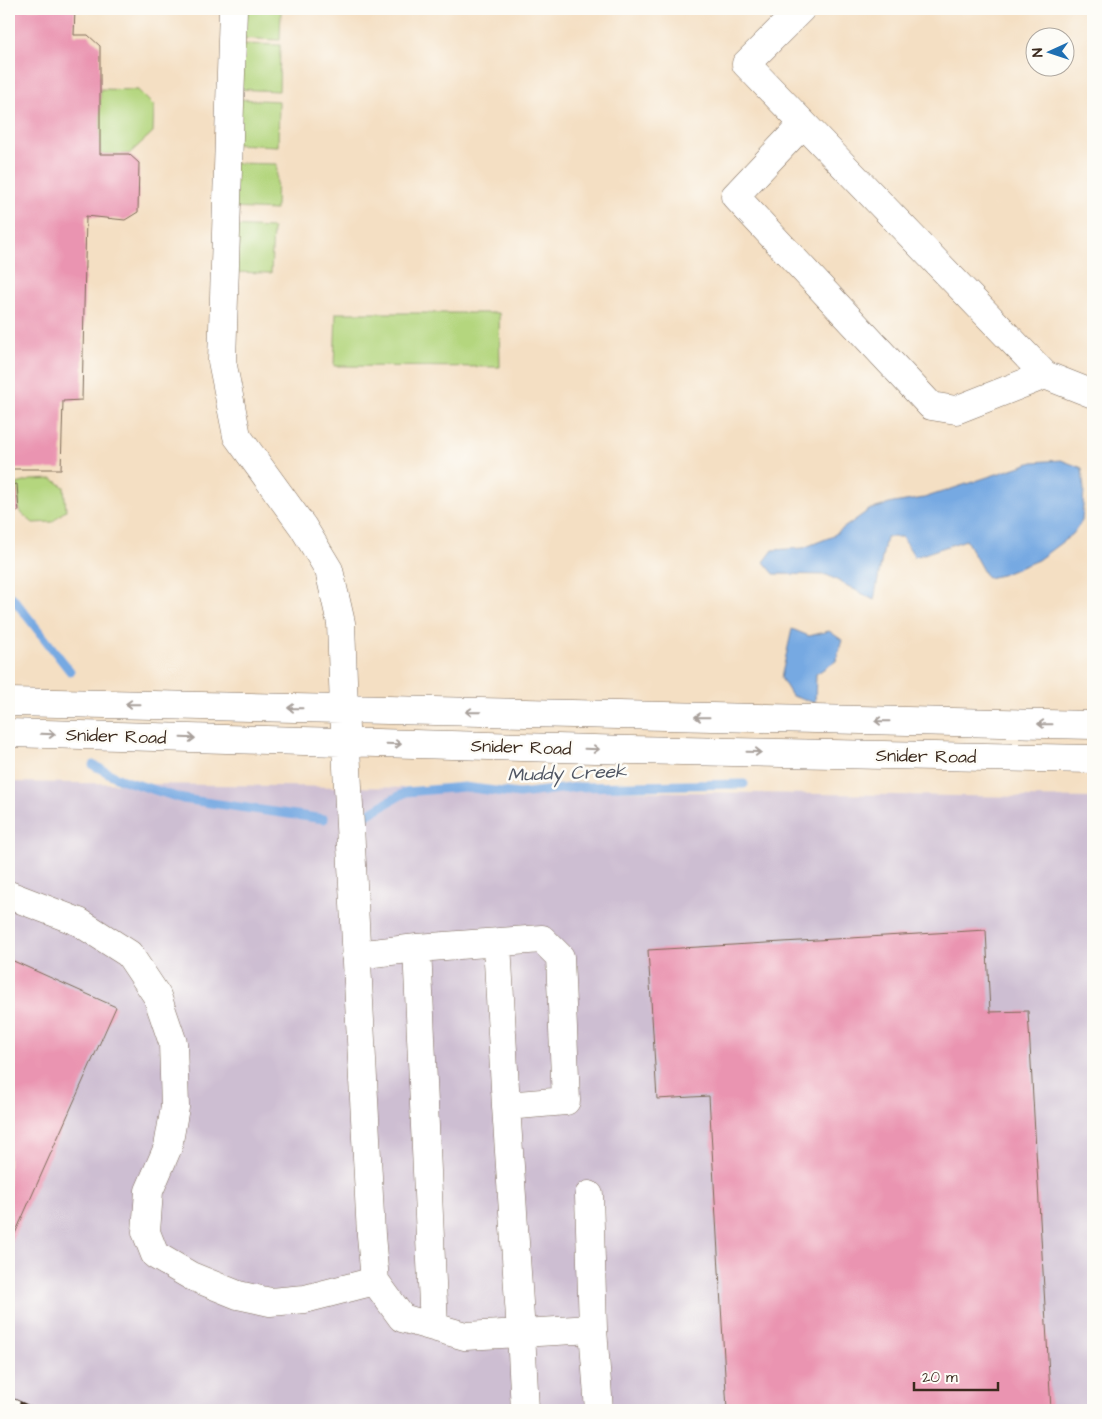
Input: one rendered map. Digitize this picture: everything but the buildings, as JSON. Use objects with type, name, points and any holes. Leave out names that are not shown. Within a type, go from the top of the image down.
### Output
[{"type":"street","points":[[233,9],[222,361],[237,436],[303,527],[329,570],[341,623],[370,1235],[375,1281],[402,1318],[465,1336],[593,1329]]},
{"type":"street","points":[[802,9],[746,64],[1045,375],[1093,394]]},
{"type":"street","points":[[803,124],[735,196],[931,406],[956,410],[1045,375]]},
{"type":"street","name":"Snider Road","points":[[9,702],[1093,725]]},
{"type":"street","name":"Snider Road","points":[[9,733],[631,750],[1093,759]]},
{"type":"street","points":[[9,895],[79,922],[129,954],[157,996],[173,1044],[175,1108],[168,1147],[149,1191],[146,1232],[155,1255],[191,1276],[238,1295],[270,1302],[305,1299],[375,1281]]},
{"type":"street","points":[[356,955],[417,948],[542,939],[560,956],[566,1101],[506,1106]]},
{"type":"street","points":[[497,943],[524,1410]]},
{"type":"street","points":[[417,948],[434,1327]]},
{"type":"street","points":[[589,1195],[593,1329],[599,1410]]},
{"type":"shaded area","points":[[9,782],[1093,798],[1093,1410],[9,1410]]},
{"type":"green space","points":[[237,9],[281,9],[280,40],[235,38]]},
{"type":"green space","points":[[236,44],[280,45],[279,91],[234,89]]},
{"type":"green space","points":[[100,89],[138,90],[154,106],[153,132],[129,154],[100,154]]},
{"type":"green space","points":[[235,99],[279,101],[278,146],[234,144]]},
{"type":"green space","points":[[233,163],[277,164],[276,210],[231,208]]},
{"type":"green space","points":[[228,226],[273,228],[271,273],[227,272]]},
{"type":"green space","points":[[336,313],[499,313],[500,367],[334,366]]},
{"type":"green space","points":[[53,479],[64,487],[66,510],[52,522],[33,523],[19,511],[17,484],[31,480]]},
{"type":"water","points":[[1061,460],[1082,468],[1084,490],[1082,521],[1073,534],[1038,560],[1002,575],[987,578],[966,540],[915,557],[902,537],[886,537],[874,600],[827,575],[774,574],[764,562],[773,550],[803,548],[831,537],[869,510],[893,503],[924,498],[1033,462]]},
{"type":"water","points":[[792,629],[809,636],[829,631],[842,640],[836,661],[816,674],[815,703],[792,696],[781,678]]},
{"type":"waterway","name":"Muddy Creek","points":[[9,597],[12,597],[70,671]]},
{"type":"waterway","name":"Muddy Creek","points":[[93,765],[120,779],[183,799],[324,819]]},
{"type":"waterway","name":"Muddy Creek","points":[[368,814],[406,792],[464,787],[519,794],[577,787],[744,784]]},
{"type":"railway","points":[[9,1399],[33,1410]]}]
